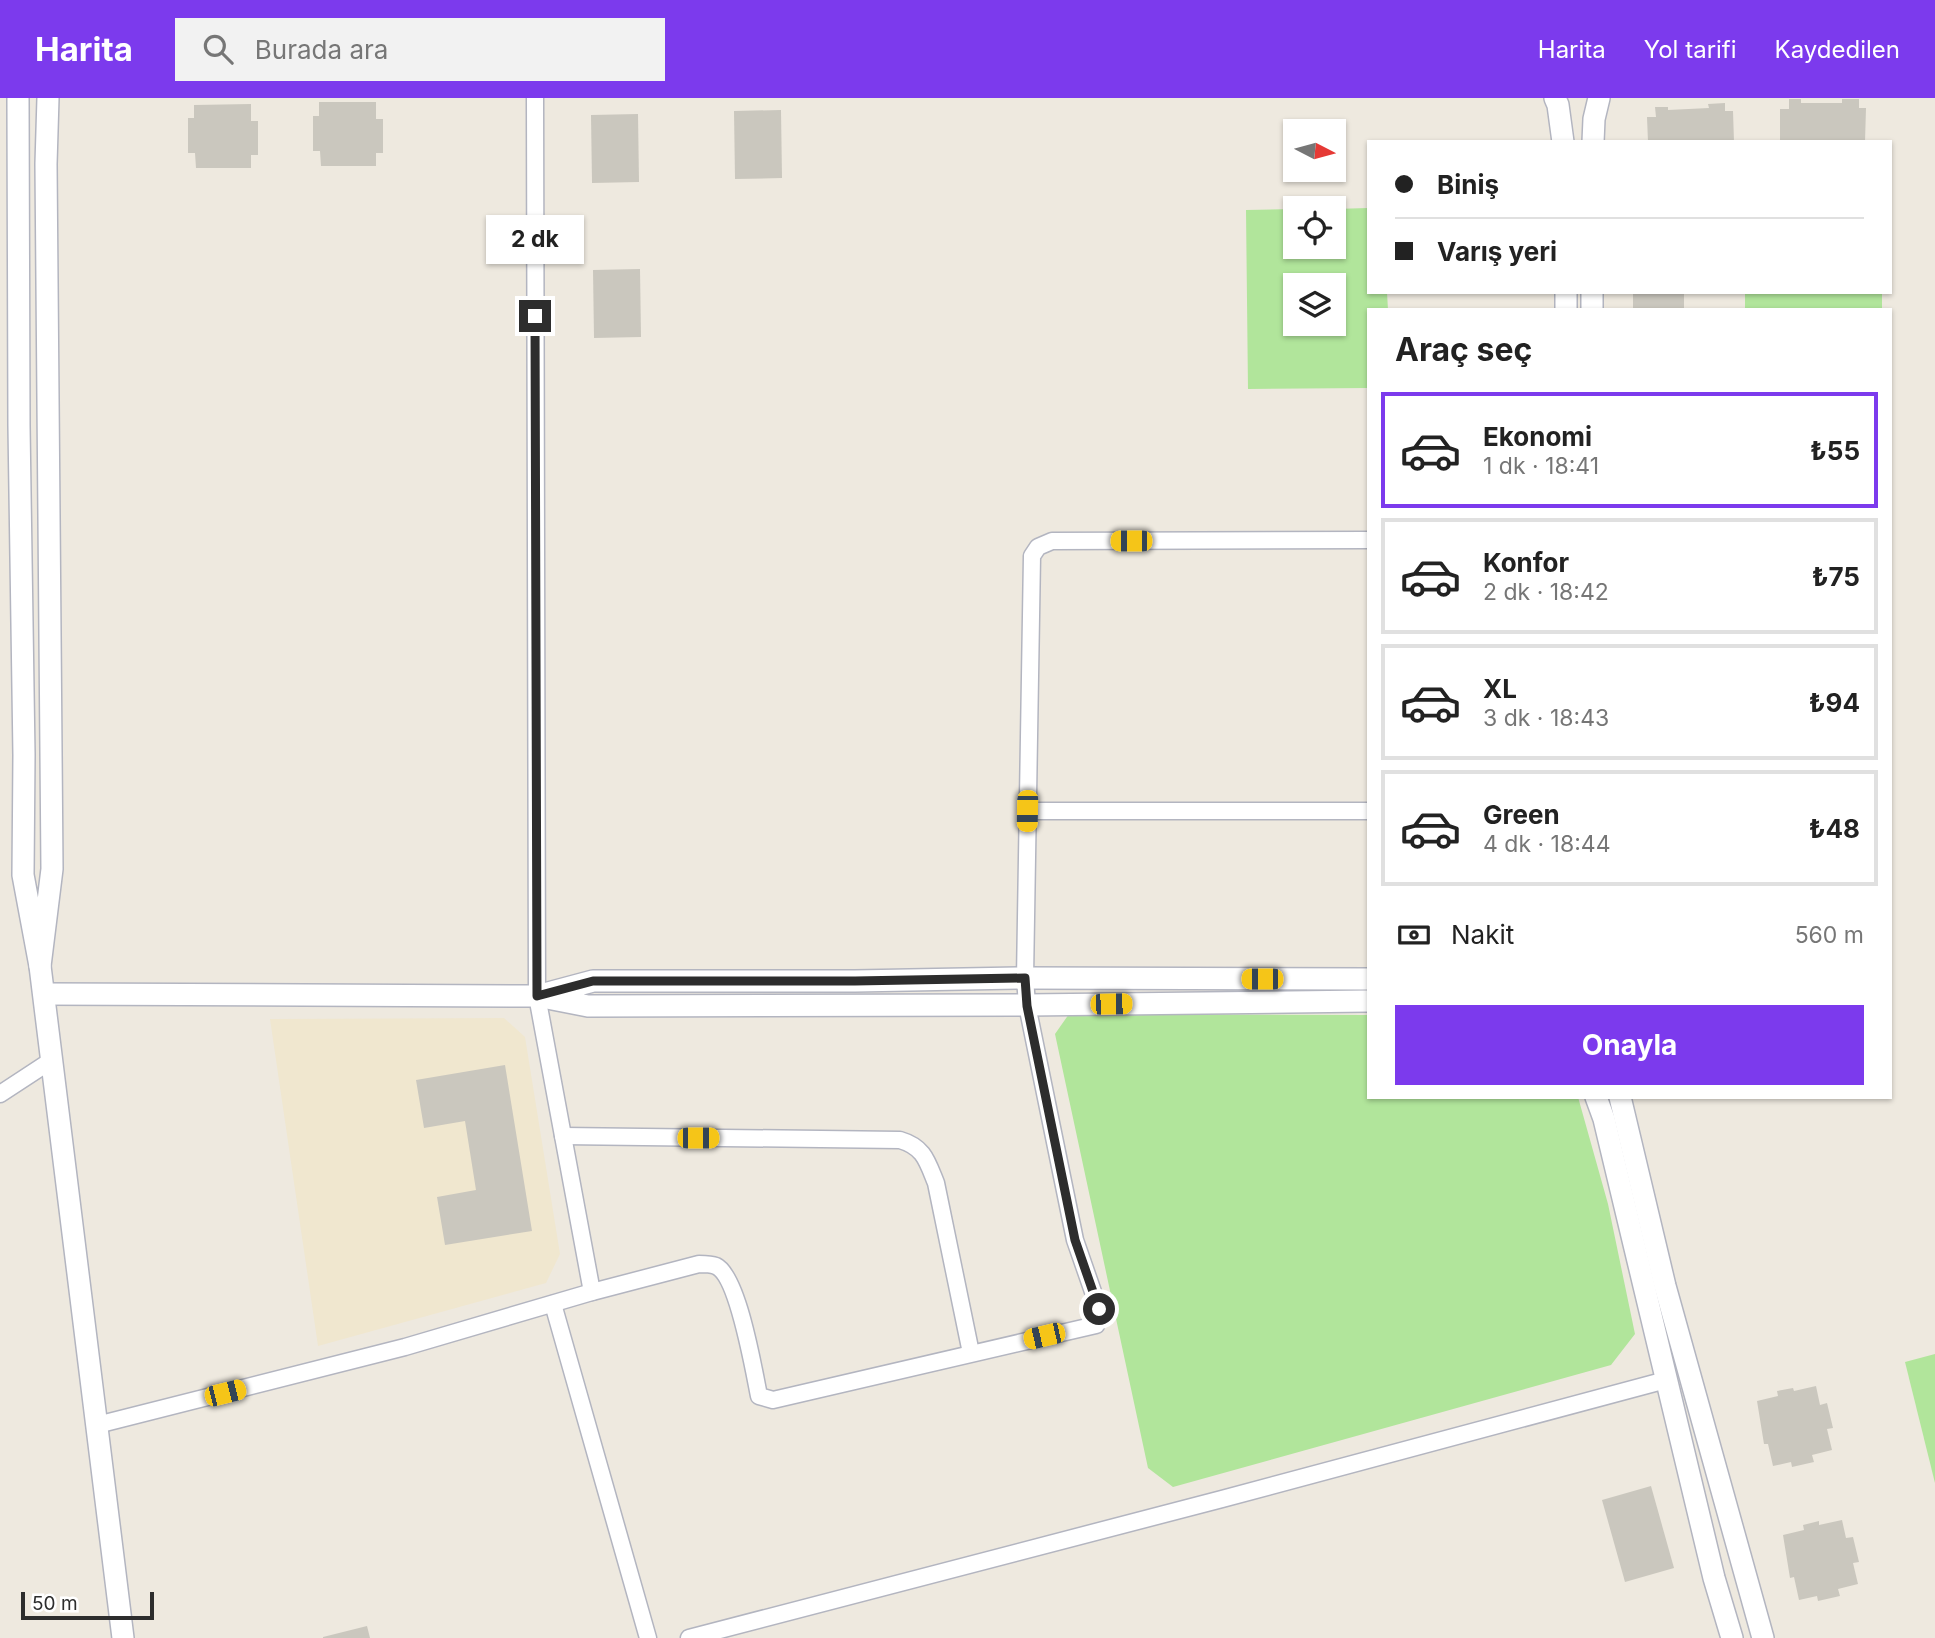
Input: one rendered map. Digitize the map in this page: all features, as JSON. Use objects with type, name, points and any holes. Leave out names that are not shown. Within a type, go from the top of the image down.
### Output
[{"type":"street","points":[[18,98],[23,875],[44,994],[123,1638]]},
{"type":"street","points":[[40,966],[52,869],[46,164],[48,98]]},
{"type":"street","points":[[535,98],[537,996],[592,1292]]},
{"type":"street","points":[[1555,98],[1563,140]]},
{"type":"street","points":[[1593,140],[1599,98]]},
{"type":"street","points":[[97,1425],[405,1348],[592,1292],[699,1264],[716,1266],[728,1278],[744,1323],[759,1396],[773,1400],[1096,1325],[1099,1309],[1075,1240],[1027,1006],[1025,978],[1032,556],[1038,547],[1052,541],[1367,540]]},
{"type":"street","points":[[1027,811],[1367,811]]},
{"type":"street","points":[[537,996],[593,981],[1367,979]]},
{"type":"street","points":[[44,994],[537,996],[588,1006],[1027,1006],[1367,1001]]},
{"type":"street","points":[[0,1094],[52,1060]]},
{"type":"street","points":[[1597,1099],[1604,1119],[1714,1578],[1732,1638]]},
{"type":"street","points":[[1620,1099],[1665,1286],[1763,1638]]},
{"type":"street","points":[[563,1136],[900,1140],[913,1143],[926,1157],[936,1183],[971,1353]]},
{"type":"street","points":[[553,1304],[648,1638]]},
{"type":"street","points":[[690,1638],[1666,1380]]},
{"type":"shaded area","points":[[504,1018],[525,1037],[560,1254],[546,1283],[318,1346],[270,1019]]},
{"type":"green space","points":[[1367,208],[1367,294],[1387,294],[1388,308],[1367,308],[1367,388],[1248,389],[1246,210],[1283,209],[1283,259],[1346,259],[1346,209]]},
{"type":"green space","points":[[1745,294],[1882,294],[1882,308],[1745,308]]},
{"type":"green space","points":[[1069,1014],[1367,1015],[1367,1099],[1579,1099],[1608,1204],[1635,1334],[1611,1365],[1173,1487],[1148,1468],[1055,1034]]},
{"type":"green space","points":[[1935,1354],[1935,1483],[1905,1362]]},
{"type":"building","points":[[1789,99],[1801,99],[1801,103],[1842,103],[1842,99],[1859,99],[1859,108],[1866,108],[1865,140],[1780,140],[1780,109],[1789,109]]},
{"type":"building","points":[[319,102],[376,102],[376,119],[383,119],[383,153],[376,153],[376,166],[321,166],[320,151],[313,151],[313,116],[319,116]]},
{"type":"building","points":[[1725,103],[1725,111],[1733,111],[1734,140],[1648,140],[1647,117],[1656,117],[1655,107],[1668,107],[1668,110],[1709,108],[1708,104]]},
{"type":"building","points":[[251,104],[251,121],[258,121],[258,155],[251,155],[251,168],[196,168],[195,153],[188,153],[188,118],[194,118],[194,105]]},
{"type":"building","points":[[781,110],[782,178],[735,179],[734,111]]},
{"type":"building","points":[[638,114],[639,182],[592,183],[591,115]]},
{"type":"building","points":[[640,269],[641,337],[594,338],[593,270]]},
{"type":"building","points":[[1633,294],[1684,294],[1684,308],[1633,308]]},
{"type":"building","points":[[505,1065],[532,1231],[445,1245],[437,1197],[476,1190],[465,1121],[424,1128],[416,1080]]},
{"type":"building","points":[[1816,1386],[1820,1405],[1827,1403],[1833,1428],[1827,1429],[1832,1450],[1812,1455],[1814,1462],[1792,1467],[1791,1462],[1773,1466],[1768,1444],[1764,1444],[1757,1401],[1778,1396],[1777,1391],[1793,1388],[1794,1391]]},
{"type":"building","points":[[1651,1486],[1674,1568],[1625,1582],[1602,1500]]},
{"type":"building","points":[[1842,1520],[1846,1538],[1853,1537],[1859,1562],[1853,1563],[1858,1584],[1838,1589],[1840,1596],[1818,1601],[1817,1596],[1799,1600],[1794,1577],[1790,1578],[1783,1535],[1804,1530],[1803,1525]]},
{"type":"building","points":[[367,1626],[370,1638],[323,1638],[323,1637]]},
{"type":"route","points":[[535,316],[537,996],[593,981],[1025,978],[1027,1006],[1075,1240],[1099,1309]]}]
